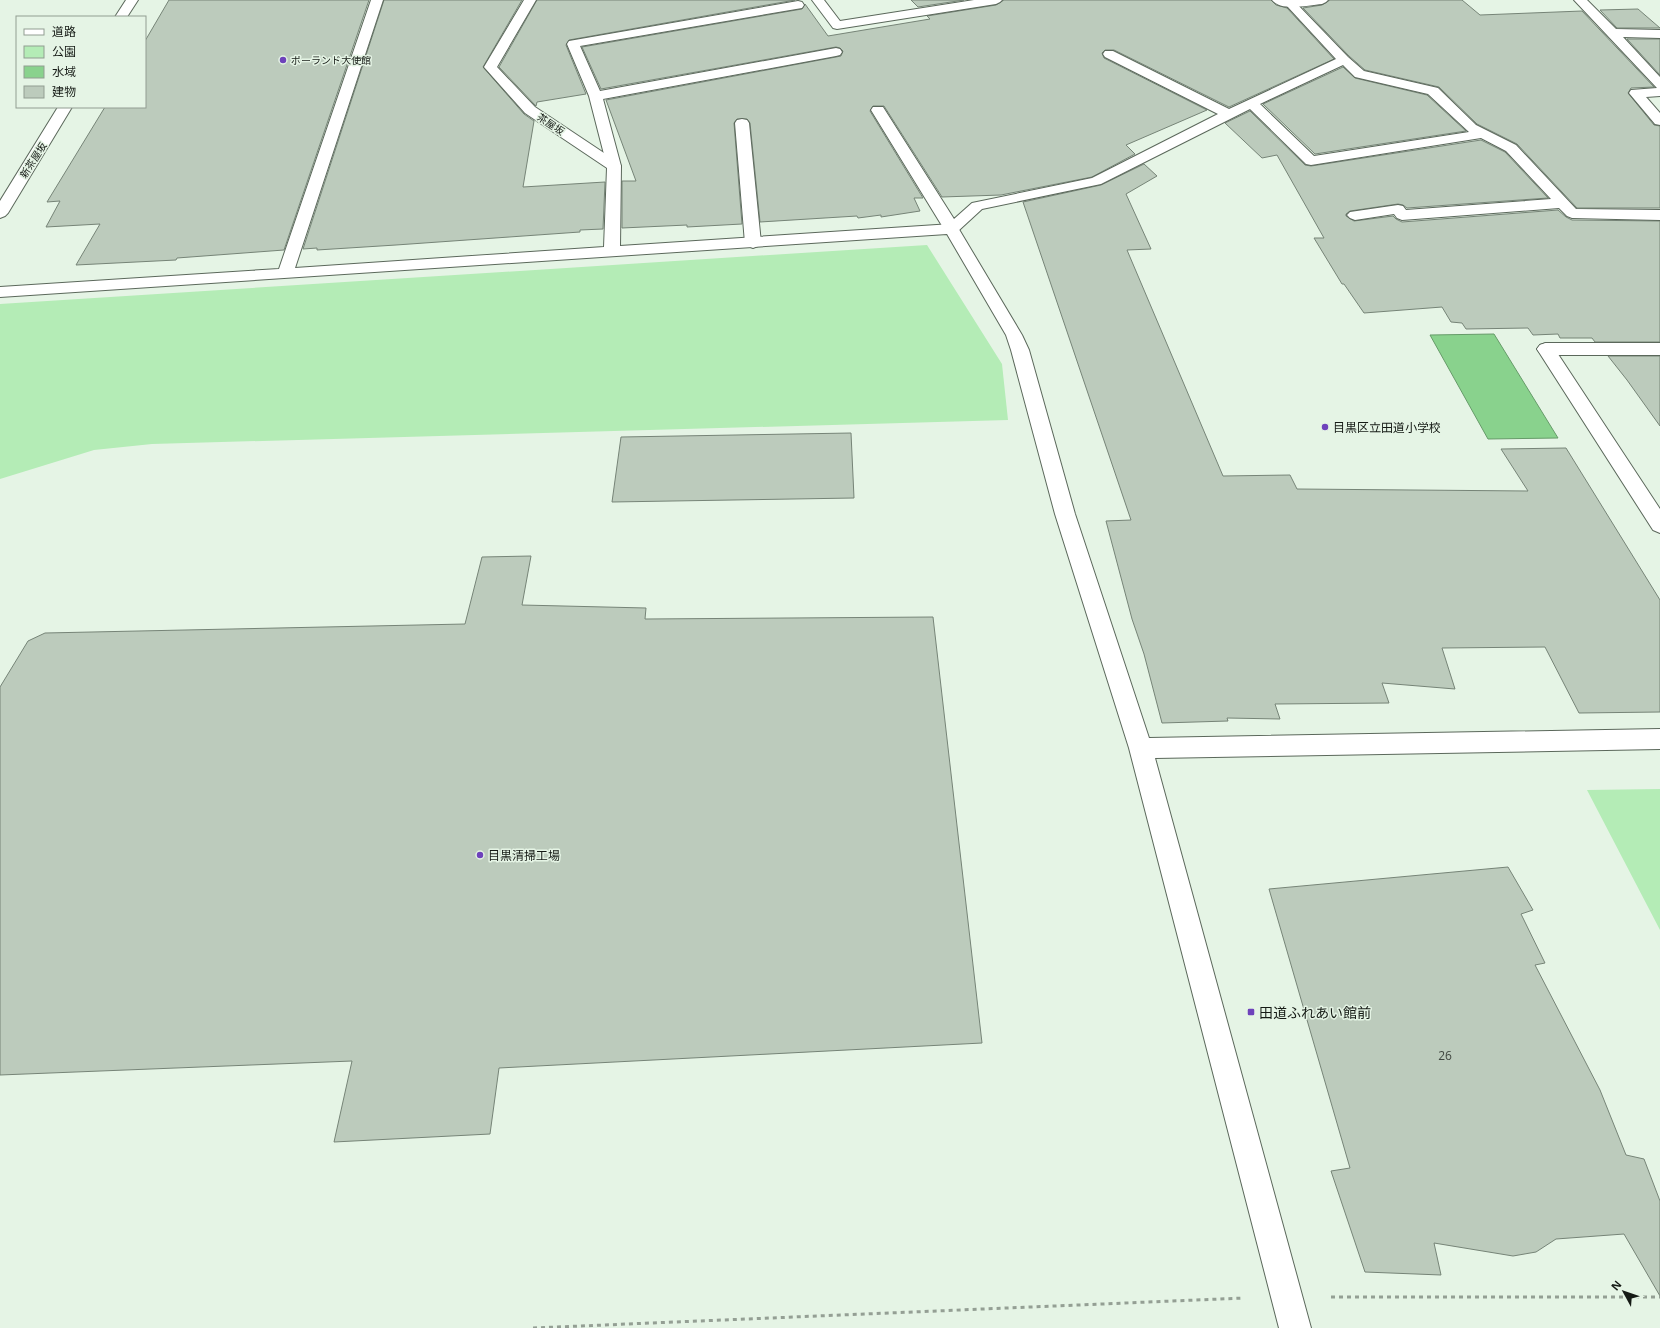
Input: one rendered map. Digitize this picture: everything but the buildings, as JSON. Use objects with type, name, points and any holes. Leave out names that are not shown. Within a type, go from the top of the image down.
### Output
[{"type":"street","points":[[122,16],[132,0]]},
{"type":"street","points":[[284,274],[377,0]]},
{"type":"street","name":"茶屋坂","points":[[530,0],[490,67],[530,110],[614,166]]},
{"type":"street","points":[[818,0],[837,25],[996,0]]},
{"type":"street","points":[[1278,0],[1291,4],[1322,0]]},
{"type":"street","points":[[1580,0],[1613,33],[1660,85]]},
{"type":"street","points":[[1291,4],[1344,60],[1360,74],[1433,91],[1471,128],[1511,148],[1572,213],[1660,215]]},
{"type":"street","points":[[612,252],[614,166],[596,96],[573,44],[798,5]]},
{"type":"street","points":[[1613,33],[1660,34]]},
{"type":"street","points":[[596,96],[836,52]]},
{"type":"street","points":[[1109,54],[1228,114]]},
{"type":"street","points":[[0,292],[753,243],[952,228],[977,206],[1096,181],[1228,114],[1344,60]]},
{"type":"street","points":[[1660,92],[1636,93],[1660,121]]},
{"type":"street","points":[[1251,103],[1311,161],[1483,134]]},
{"type":"street","name":"新茶屋坂","points":[[0,213],[64,108]]},
{"type":"street","points":[[878,110],[952,228],[960,245],[1014,335],[1020,350],[1065,514],[1141,748],[1295,1328]]},
{"type":"street","points":[[742,123],[753,243]]},
{"type":"street","points":[[1355,215],[1398,209],[1402,215],[1562,203]]},
{"type":"street","points":[[1660,349],[1546,349],[1660,525]]},
{"type":"street","points":[[1141,748],[1660,739]]},
{"type":"path","points":[[534,1328],[1204,1299],[1286,1297],[1660,1297]]},
{"type":"green space","points":[[927,245],[1002,364],[1008,420],[152,444],[94,450],[0,479],[0,304]]},
{"type":"green space","points":[[1660,789],[1660,930],[1587,790]]},
{"type":"water","points":[[1494,334],[1558,438],[1488,439],[1430,335]]},
{"type":"place","name":"ポーランド大使館","points":[[283,60]]},
{"type":"place","name":"目黒区立田道小学校","points":[[1325,427]]},
{"type":"place","name":"目黒清掃工場","points":[[480,855]]},
{"type":"place","name":"田道ふれあい館前","points":[[1251,1012]]}]
